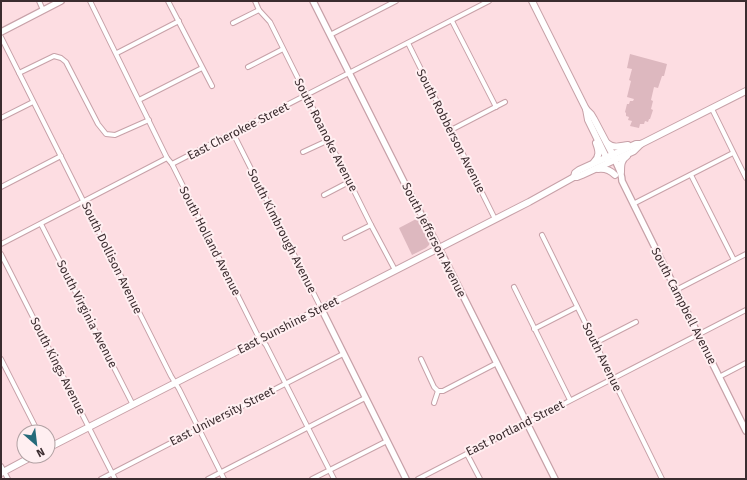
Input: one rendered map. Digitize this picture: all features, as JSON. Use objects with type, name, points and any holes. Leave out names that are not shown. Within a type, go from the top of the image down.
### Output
[{"type":"main road","points":[[1,32],[61,1]]},
{"type":"main road","name":"South Jefferson Avenue","points":[[313,1],[555,479]]},
{"type":"main road","name":"South Campbell Avenue","points":[[532,1],[586,109],[588,120],[594,134],[611,159]]},
{"type":"main road","points":[[611,159],[746,91]]},
{"type":"main road","name":"South Campbell Avenue","points":[[586,109],[591,114],[605,140],[618,174],[618,178],[622,181],[746,431]]},
{"type":"main road","points":[[594,134],[598,155],[593,167],[618,174],[622,162],[629,153]]},
{"type":"main road","points":[[605,140],[609,145],[614,147],[639,144]]},
{"type":"main road","points":[[611,159],[629,153],[637,148],[639,144]]},
{"type":"main road","name":"East Sunshine Street","points":[[56,444],[611,159]]},
{"type":"main road","name":"South Kimbrough Avenue","points":[[321,308],[406,479]]},
{"type":"main road","points":[[2,470],[16,464]]},
{"type":"street","points":[[38,1],[43,10]]},
{"type":"street","name":"South Holland Avenue","points":[[90,1],[257,334],[266,345],[334,479]]},
{"type":"street","points":[[168,1],[212,86]]},
{"type":"street","name":"South Roanoke Avenue","points":[[255,1],[259,10],[270,22],[394,270]]},
{"type":"street","points":[[330,35],[396,1]]},
{"type":"street","name":"East Cherokee Street","points":[[172,164],[489,1]]},
{"type":"street","points":[[233,23],[259,10]]},
{"type":"street","points":[[452,20],[496,107]]},
{"type":"street","points":[[116,53],[179,21]]},
{"type":"street","name":"South Dollison Avenue","points":[[1,37],[224,479]]},
{"type":"street","name":"South Robberson Avenue","points":[[408,43],[495,219]]},
{"type":"street","points":[[248,66],[283,49]]},
{"type":"street","points":[[19,73],[54,56],[61,58],[66,62],[98,124],[106,134],[115,135],[149,120]]},
{"type":"street","points":[[139,100],[202,68]]},
{"type":"street","points":[[1,118],[33,102]]},
{"type":"street","points":[[451,130],[505,102]]},
{"type":"street","points":[[712,109],[733,153],[744,171],[746,178]]},
{"type":"street","name":"South Kimbrough Avenue","points":[[233,133],[321,308]]},
{"type":"street","points":[[303,152],[328,140]]},
{"type":"street","points":[[633,204],[733,153]]},
{"type":"street","points":[[1,187],[60,156]]},
{"type":"street","points":[[1,244],[168,158]]},
{"type":"street","points":[[691,175],[734,260]]},
{"type":"street","points":[[324,195],[350,182]]},
{"type":"street","name":"South Virginia Avenue","points":[[41,224],[133,405]]},
{"type":"street","points":[[345,238],[371,225]]},
{"type":"street","name":"South Avenue","points":[[542,235],[662,479]]},
{"type":"street","name":"South Kings Avenue","points":[[1,254],[115,479]]},
{"type":"street","points":[[676,290],[746,254]]},
{"type":"street","points":[[514,288],[570,400]]},
{"type":"street","points":[[534,329],[578,307]]},
{"type":"street","name":"East Portland Street","points":[[418,479],[746,310]]},
{"type":"street","points":[[596,343],[636,322]]},
{"type":"street","name":"East University Street","points":[[100,479],[343,354]]},
{"type":"street","points":[[1,359],[34,424]]},
{"type":"street","points":[[421,360],[434,387],[438,391]]},
{"type":"street","points":[[438,391],[443,390],[497,363]]},
{"type":"street","points":[[719,377],[746,363]]},
{"type":"street","points":[[434,403],[438,391]]},
{"type":"street","points":[[208,479],[365,398]]},
{"type":"street","points":[[312,479],[387,441]]},
{"type":"street","points":[[467,454],[480,479]]},
{"type":"street","points":[[2,470],[8,479]]},
{"type":"shaded area","points":[[630,54],[667,64],[664,76],[662,76],[658,88],[654,87],[651,100],[653,101],[651,109],[653,110],[650,119],[648,122],[645,121],[644,124],[640,124],[639,128],[630,126],[632,121],[628,120],[629,117],[626,116],[625,112],[627,104],[634,99],[627,97],[632,69],[627,68]]},
{"type":"shaded area","points":[[420,217],[430,244],[426,248],[412,255],[399,228]]}]
